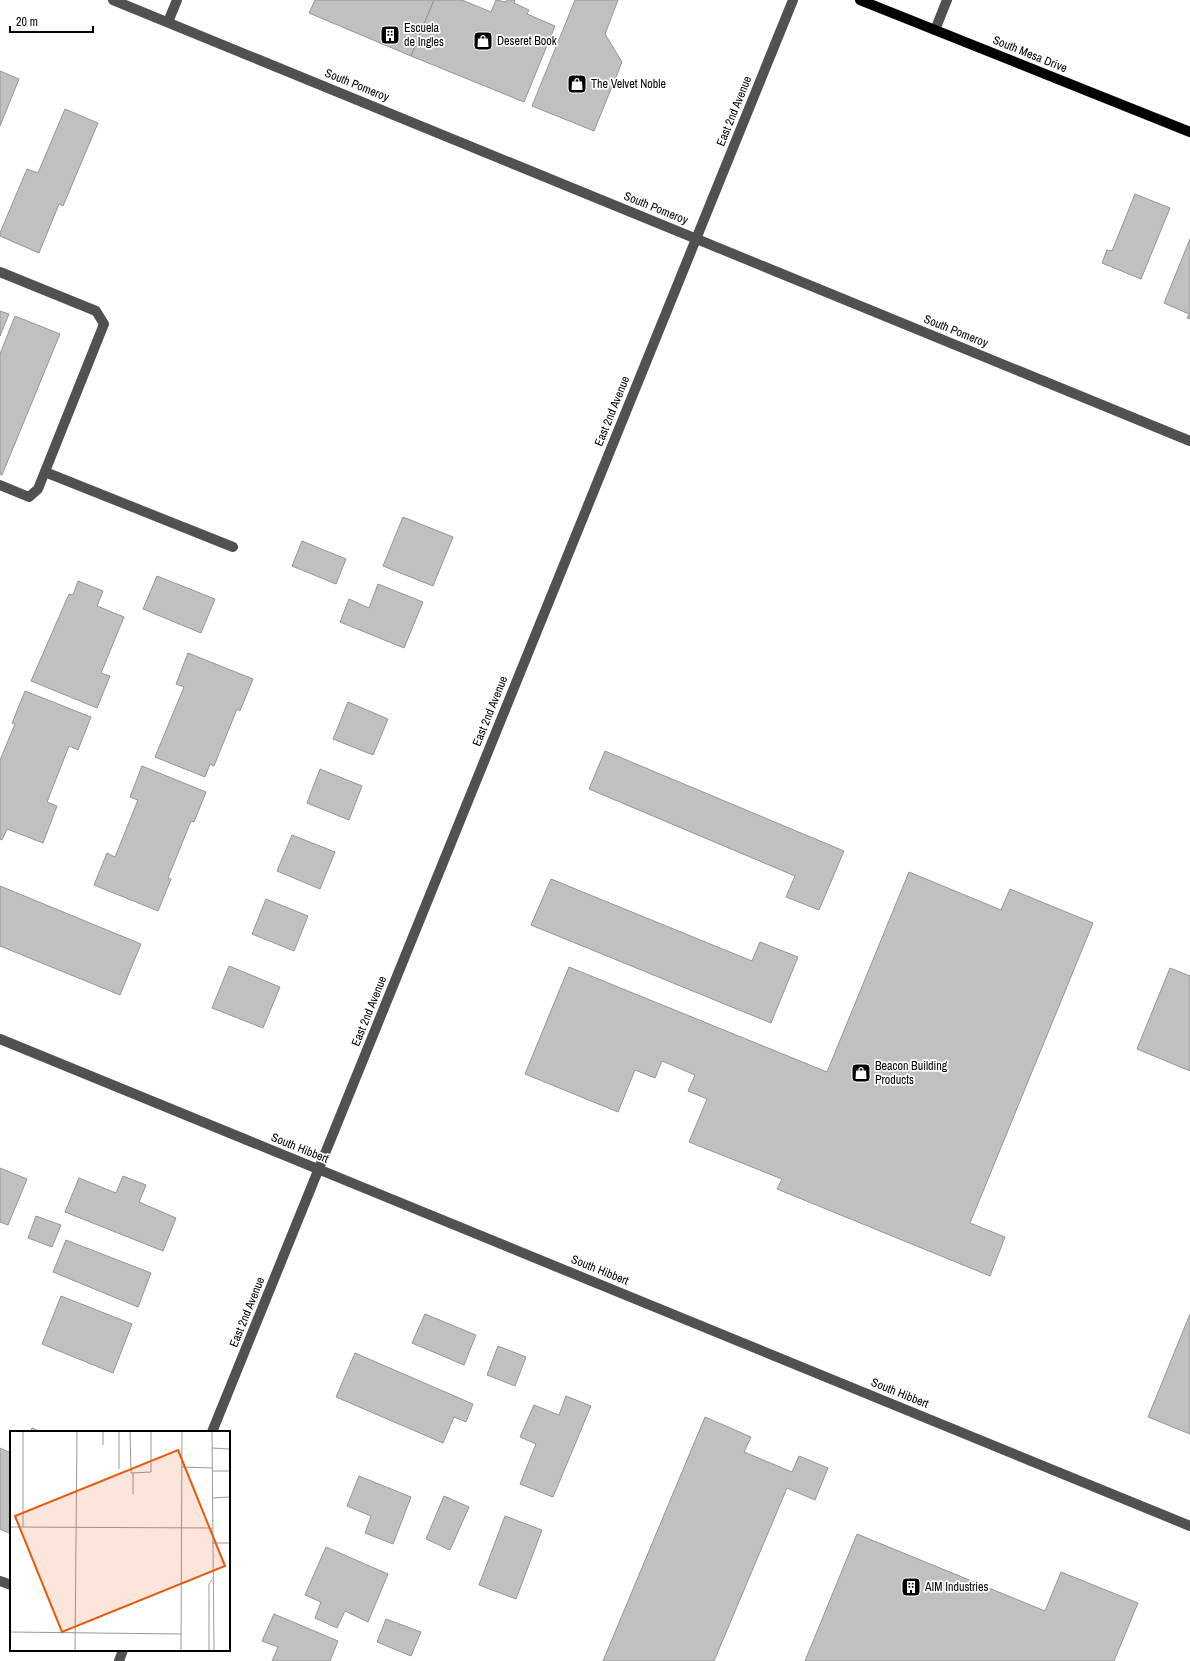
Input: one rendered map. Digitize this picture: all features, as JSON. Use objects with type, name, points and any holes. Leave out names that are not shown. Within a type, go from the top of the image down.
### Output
[{"type":"main road","name":"South Mesa Drive","points":[[860,0],[1190,132]]},
{"type":"street","name":"South Pomeroy","points":[[113,0],[1190,441]]},
{"type":"street","points":[[168,22],[177,0]]},
{"type":"street","name":"East 2nd Avenue","points":[[212,1431],[793,0]]},
{"type":"street","points":[[935,30],[947,0]]},
{"type":"street","points":[[0,272],[96,311],[104,324],[38,489],[30,497],[0,485]]},
{"type":"street","points":[[45,472],[233,547]]},
{"type":"street","name":"South Hibbert","points":[[0,1039],[1190,1526]]},
{"type":"street","points":[[0,1581],[10,1585]]},
{"type":"street","points":[[119,1661],[123,1651]]},
{"type":"building","name":"Escuela de Ingles","points":[[315,0],[434,0],[411,56],[309,13]]},
{"type":"building","name":"Deseret Book","points":[[434,0],[462,0],[491,12],[496,0],[506,2],[507,0],[515,0],[514,3],[529,10],[527,14],[555,26],[524,102],[411,56]]},
{"type":"building","name":"The Velvet Noble","points":[[575,0],[618,0],[605,34],[622,62],[594,131],[532,106]]},
{"type":"building","points":[[0,71],[19,79],[0,126]]},
{"type":"building","points":[[65,109],[98,123],[63,206],[59,204],[39,253],[0,236],[0,233],[27,169],[38,173]]},
{"type":"building","points":[[1135,194],[1170,208],[1141,279],[1102,263],[1107,250],[1112,251]]},
{"type":"building","points":[[1190,239],[1190,319],[1187,318],[1189,314],[1164,303]]},
{"type":"building","points":[[0,311],[9,314],[0,336]]},
{"type":"building","points":[[15,316],[60,334],[2,475],[0,474],[0,354]]},
{"type":"building","points":[[403,517],[453,537],[433,586],[383,566]]},
{"type":"building","points":[[302,541],[346,559],[336,584],[292,566]]},
{"type":"building","points":[[157,576],[215,599],[201,633],[143,609]]},
{"type":"building","points":[[78,581],[103,591],[97,606],[124,617],[101,673],[110,676],[97,708],[31,681],[69,594],[73,595]]},
{"type":"building","points":[[378,584],[423,602],[404,648],[340,622],[349,599],[369,608]]},
{"type":"building","points":[[188,653],[253,679],[240,711],[237,709],[214,766],[210,764],[205,777],[155,757],[184,687],[176,684]]},
{"type":"building","points":[[25,691],[91,717],[78,750],[69,746],[47,802],[57,806],[43,843],[7,829],[2,840],[0,839],[0,760],[15,724],[12,723]]},
{"type":"building","points":[[348,702],[388,719],[373,755],[333,739]]},
{"type":"building","points":[[605,751],[844,851],[819,910],[786,897],[795,876],[589,789]]},
{"type":"building","points":[[142,766],[206,792],[194,822],[191,821],[168,878],[171,879],[158,911],[94,885],[107,853],[115,857],[138,800],[130,797]]},
{"type":"building","points":[[320,769],[362,786],[349,820],[307,803]]},
{"type":"building","points":[[292,835],[335,852],[320,889],[277,871]]},
{"type":"building","name":"Beacon Building Products","points":[[909,872],[1001,910],[1010,889],[1093,923],[970,1223],[1005,1237],[990,1276],[777,1189],[782,1179],[689,1142],[707,1099],[688,1091],[695,1075],[662,1061],[655,1078],[635,1070],[618,1112],[525,1074],[569,967],[827,1072]]},
{"type":"building","points":[[551,879],[752,961],[760,942],[798,957],[771,1023],[531,925]]},
{"type":"building","points":[[0,886],[141,944],[120,995],[0,946]]},
{"type":"building","points":[[266,899],[308,916],[294,951],[252,934]]},
{"type":"building","points":[[229,966],[280,987],[263,1028],[212,1008]]},
{"type":"building","points":[[1170,968],[1190,976],[1190,1071],[1137,1049]]},
{"type":"building","points":[[0,1168],[27,1179],[8,1225],[0,1222]]},
{"type":"building","points":[[123,1176],[146,1185],[139,1202],[176,1218],[163,1251],[65,1212],[79,1178],[116,1193]]},
{"type":"building","points":[[36,1216],[61,1225],[52,1247],[28,1238]]},
{"type":"building","points":[[66,1240],[151,1273],[138,1307],[53,1272]]},
{"type":"building","points":[[61,1296],[132,1324],[113,1373],[42,1344]]},
{"type":"building","points":[[425,1314],[476,1335],[464,1365],[412,1343]]},
{"type":"building","points":[[1190,1314],[1190,1434],[1148,1417]]},
{"type":"building","points":[[498,1346],[526,1357],[515,1386],[487,1375]]},
{"type":"building","points":[[355,1353],[473,1404],[466,1422],[454,1417],[443,1443],[336,1397]]},
{"type":"building","points":[[566,1396],[591,1406],[553,1497],[520,1484],[536,1444],[520,1437],[534,1405],[559,1415]]},
{"type":"building","points":[[705,1417],[751,1437],[744,1452],[792,1472],[799,1456],[828,1468],[815,1500],[787,1488],[714,1661],[603,1661]]},
{"type":"building","points":[[32,1428],[39,1431],[30,1431]]},
{"type":"building","points":[[0,1448],[10,1453],[10,1534],[0,1529]]},
{"type":"building","points":[[359,1476],[411,1497],[393,1544],[365,1533],[371,1516],[347,1506]]},
{"type":"building","points":[[444,1496],[469,1507],[450,1550],[426,1539]]},
{"type":"building","points":[[505,1516],[542,1530],[516,1599],[479,1585]]},
{"type":"building","name":"AIM Industries","points":[[857,1534],[1045,1611],[1061,1572],[1138,1603],[1114,1661],[805,1661]]},
{"type":"building","points":[[326,1547],[388,1574],[368,1622],[345,1611],[337,1628],[315,1618],[321,1602],[305,1595]]},
{"type":"building","points":[[274,1614],[338,1641],[330,1661],[272,1661],[278,1647],[262,1641]]},
{"type":"building","points":[[386,1619],[421,1632],[411,1656],[377,1642]]},
{"type":"place","name":"Escuela de Ingles","points":[[390,35]]},
{"type":"place","name":"Deseret Book","points":[[483,41]]},
{"type":"place","name":"The Velvet Noble","points":[[577,84]]},
{"type":"place","name":"Beacon Building Products","points":[[861,1073]]},
{"type":"place","name":"AIM Industries","points":[[911,1587]]}]
